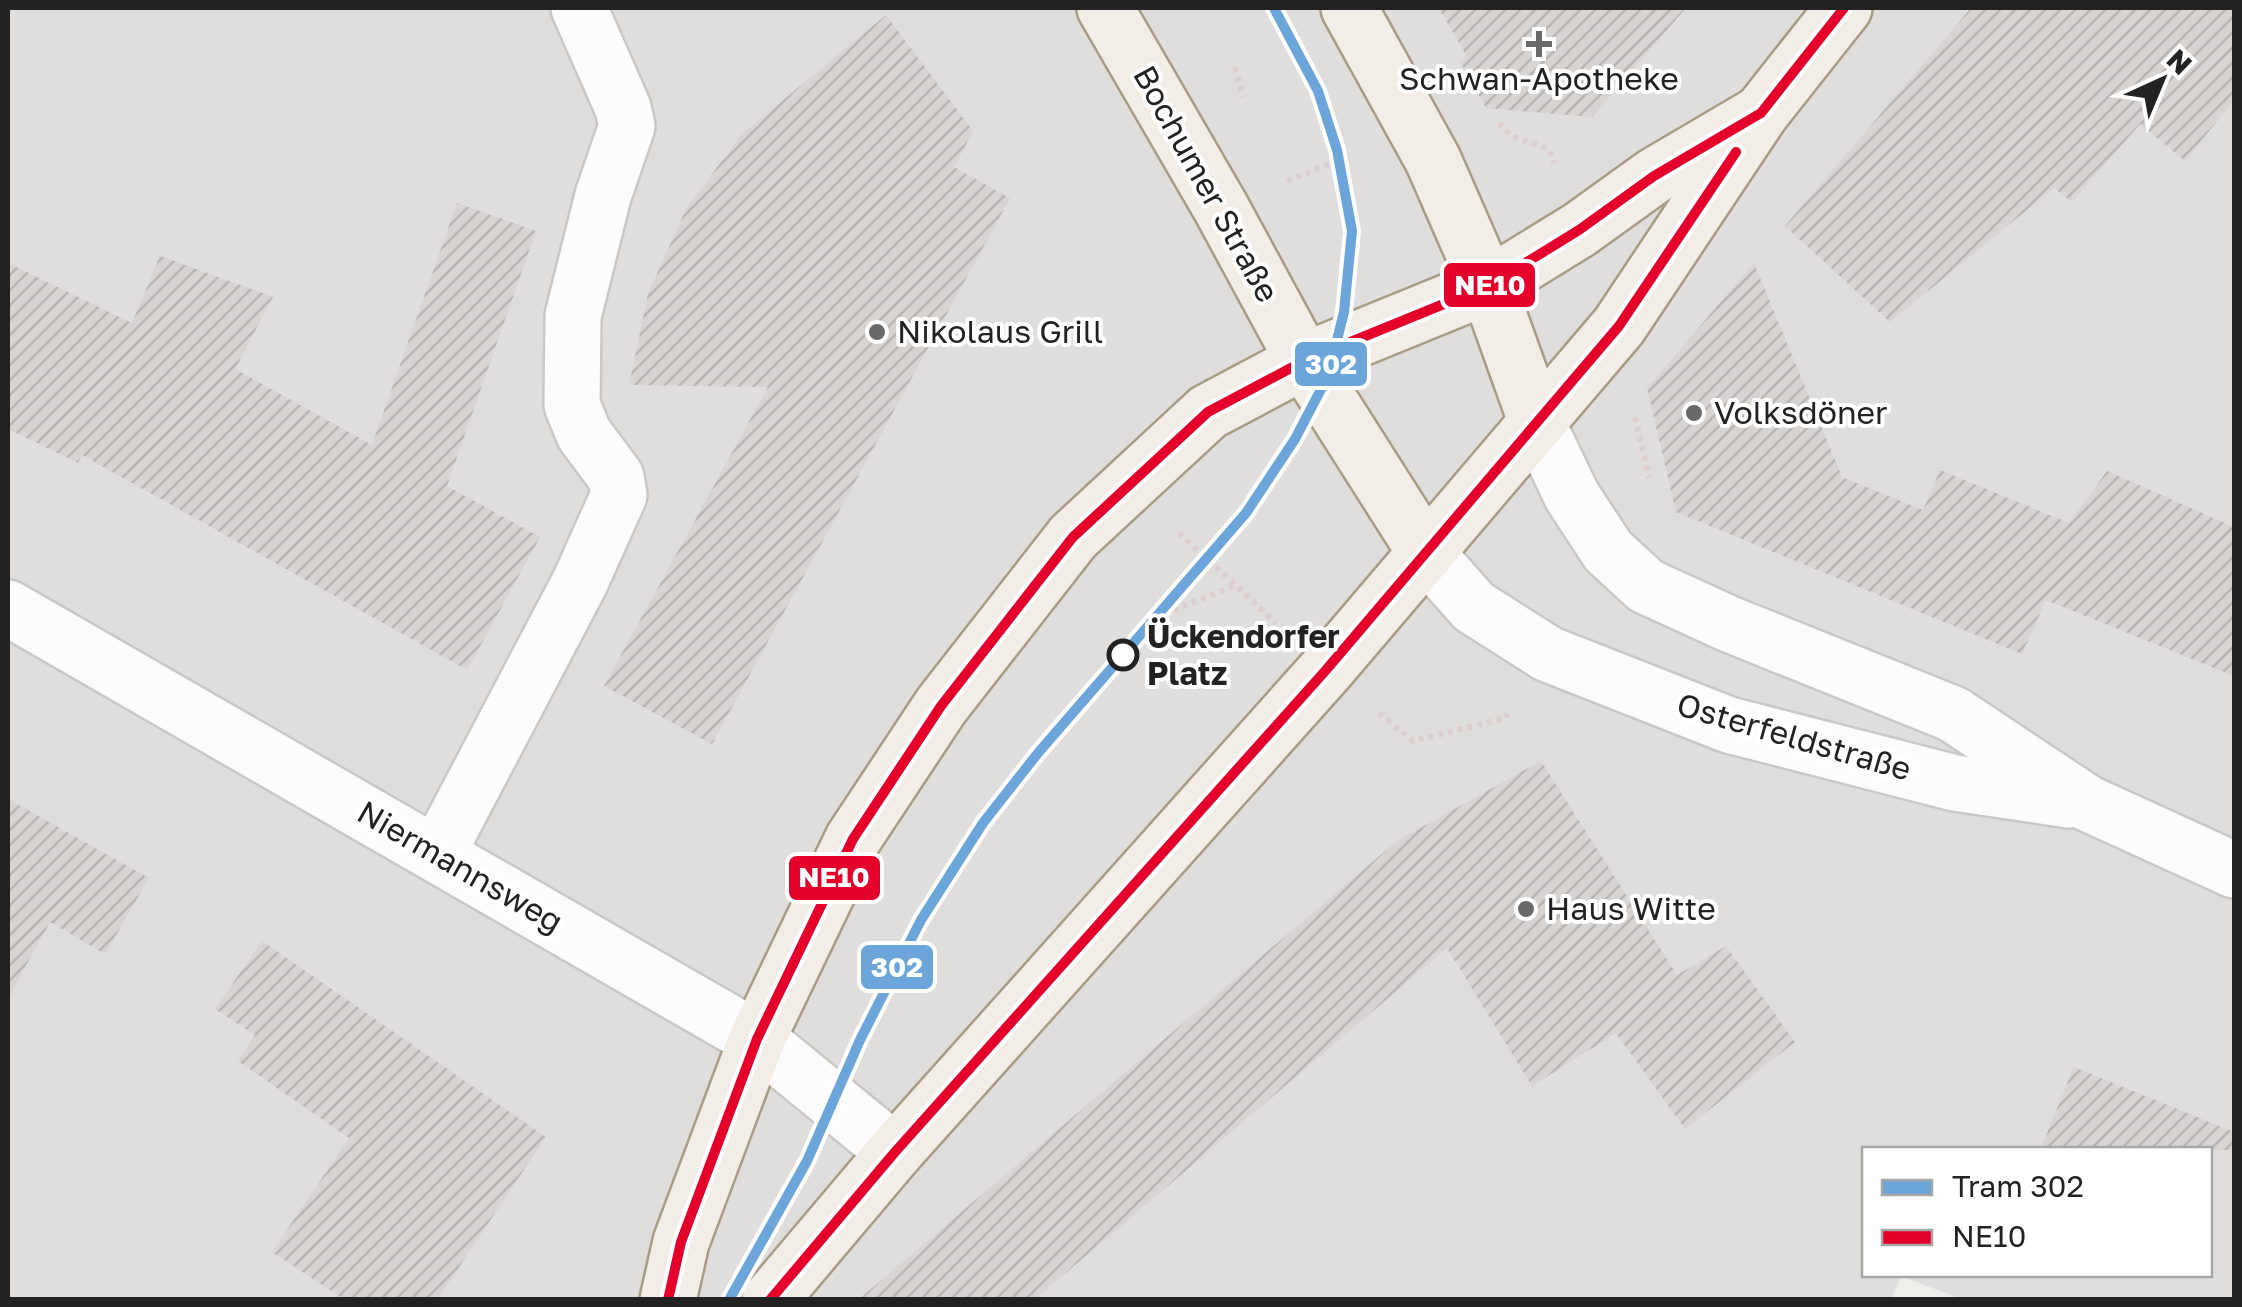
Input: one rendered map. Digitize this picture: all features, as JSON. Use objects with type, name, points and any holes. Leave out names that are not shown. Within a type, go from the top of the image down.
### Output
[{"type":"main road","name":"Bochumer Straße","points":[[1106,8],[1304,361]]},
{"type":"main road","points":[[1349,8],[1433,160],[1488,286],[1537,423]]},
{"type":"main road","points":[[770,1300],[895,1152],[1303,697],[1619,326],[1761,113],[1844,8]]},
{"type":"main road","points":[[668,1300],[681,1242],[757,1040],[853,839],[941,706],[1074,537],[1126,484],[1208,412],[1304,361],[1488,286],[1579,230],[1654,176],[1761,113]]},
{"type":"main road","points":[[1304,361],[1426,553]]},
{"type":"street","points":[[437,854],[580,582],[619,494],[616,476],[584,434],[572,405],[573,316],[603,196],[626,126],[623,108],[579,8]]},
{"type":"street","name":"Osterfeldstraße","points":[[1537,423],[1572,496],[1608,551],[1646,586],[1729,624],[1953,714],[2087,803],[2234,870]]},
{"type":"street","name":"Osterfeldstraße","points":[[1426,553],[1474,608],[1548,654],[1729,725],[1955,783],[2087,803]]},
{"type":"street","name":"Niermannsweg","points":[[8,608],[757,1040],[895,1152]]},
{"type":"path","points":[[1173,610],[1237,586]]},
{"type":"shaded area","points":[[8,8],[2234,8],[2234,1299],[1961,1299],[1904,1277],[2212,1277],[2212,1147],[1862,1147],[1862,1277],[1901,1277],[1891,1300],[8,1300]]},
{"type":"building","points":[[1439,8],[1686,8],[1592,117],[1486,108],[1460,62],[1467,57]]},
{"type":"building","points":[[1971,8],[2234,8],[2234,100],[2185,161],[2140,124],[2072,202],[2054,188],[1890,322],[1785,226]]},
{"type":"building","points":[[886,15],[973,131],[954,167],[1010,198],[712,744],[604,686],[768,387],[629,385],[648,294],[686,209],[742,134]]},
{"type":"building","points":[[457,203],[536,231],[447,486],[540,537],[467,670],[82,455],[78,463],[8,429],[8,263],[132,323],[160,256],[273,297],[235,369],[372,445]]},
{"type":"building","points":[[1754,263],[1842,477],[1923,510],[1940,470],[2069,523],[2107,471],[2234,527],[2234,676],[2046,600],[2022,654],[1676,512],[1647,388]]},
{"type":"building","points":[[1541,761],[1677,975],[1726,946],[1795,1042],[1685,1129],[1616,1033],[1532,1086],[1447,948],[1034,1300],[858,1300],[1397,841]]},
{"type":"building","points":[[8,799],[149,878],[105,954],[50,922],[8,998]]},
{"type":"building","points":[[262,941],[546,1137],[437,1300],[345,1300],[272,1252],[349,1138],[238,1061],[255,1035],[215,1009]]},
{"type":"building","points":[[2074,1067],[2234,1132],[2234,1150],[2041,1147]]},
{"type":"tram line","name":"302","points":[[729,1300],[807,1161],[860,1040],[921,920],[983,823],[1038,753],[1246,513],[1295,439],[1328,376],[1344,312],[1352,231],[1337,150],[1318,91],[1274,8]]},
{"type":"transit line","name":"NE10","points":[[668,1300],[681,1242],[757,1039],[853,839],[941,706],[1073,537],[1208,412],[1304,361],[1488,286],[1579,230],[1654,176],[1761,113],[1844,8]]},
{"type":"transit line","name":"NE10","points":[[770,1300],[895,1152],[1326,670],[1619,326],[1736,152]]},
{"type":"place","name":"Schwan-Apotheke","points":[[1539,44]]},
{"type":"place","name":"Nikolaus Grill","points":[[877,332]]},
{"type":"place","name":"Volksdöner","points":[[1694,413]]},
{"type":"place","name":"Ückendorfer Platz","points":[[1123,655]]},
{"type":"place","name":"Haus Witte","points":[[1526,909]]}]
